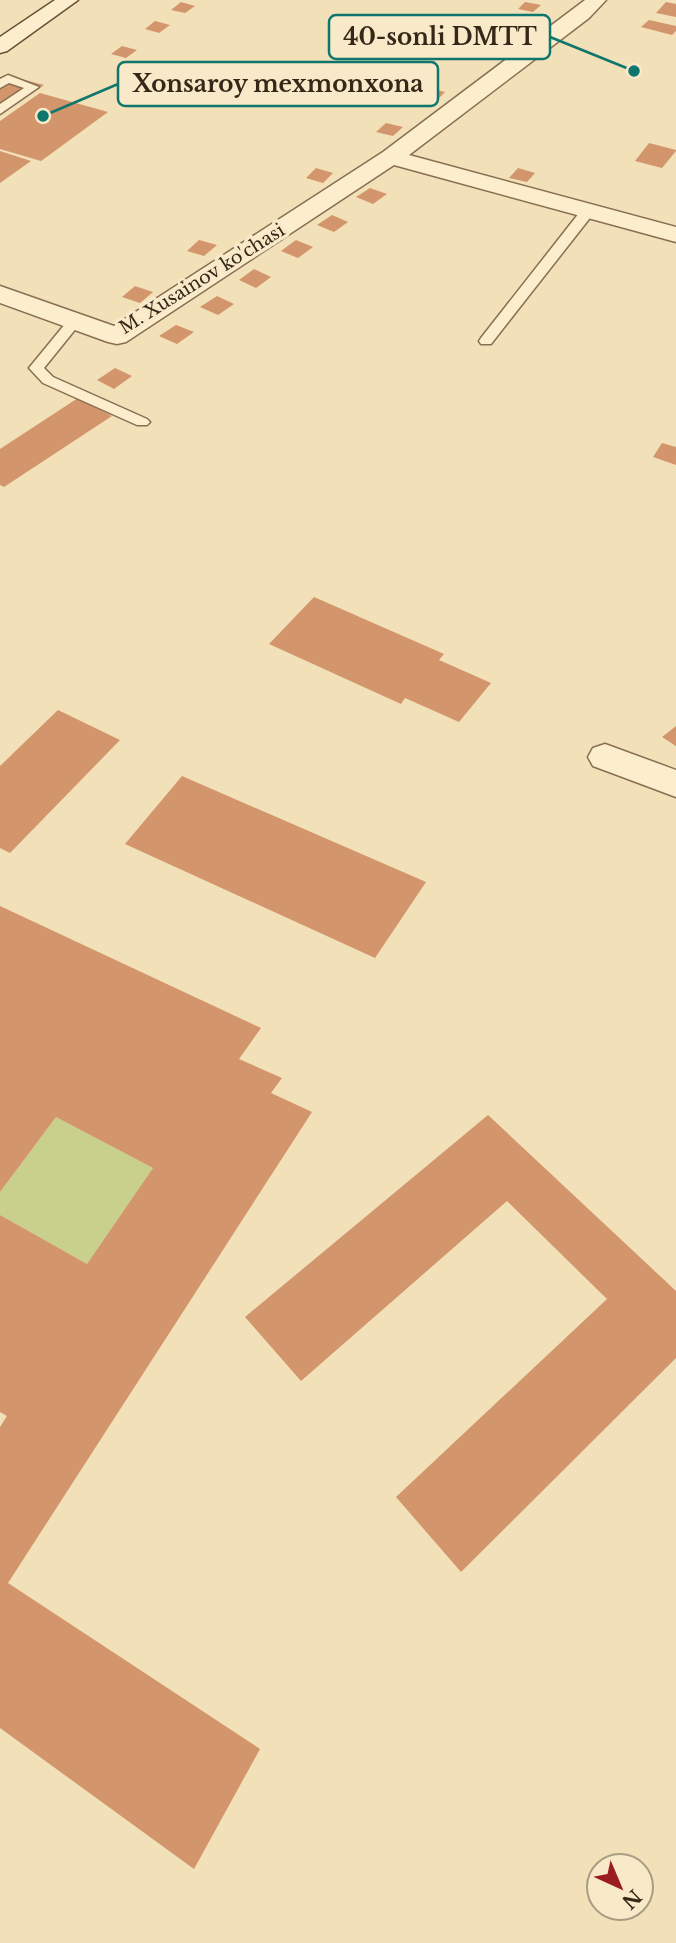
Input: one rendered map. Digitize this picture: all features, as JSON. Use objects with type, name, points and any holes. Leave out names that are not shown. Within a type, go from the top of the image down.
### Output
[{"type":"street","points":[[0,47],[68,0]]},
{"type":"street","name":"M. Xusainov ko'chasi","points":[[0,294],[117,336],[391,157],[582,14],[596,0]]},
{"type":"street","points":[[391,157],[676,235]]},
{"type":"street","points":[[605,757],[676,784]]},
{"type":"lane","points":[[0,84],[8,79],[33,87],[0,110]]},
{"type":"lane","points":[[486,341],[589,211]]},
{"type":"lane","points":[[75,321],[36,368],[48,380],[142,422]]},
{"type":"green space","points":[[56,1117],[153,1168],[87,1264],[0,1215],[0,1192]]},
{"type":"building","points":[[181,2],[195,6],[185,13],[171,10]]},
{"type":"building","points":[[525,2],[541,5],[533,12],[518,9]]},
{"type":"building","points":[[666,2],[676,4],[676,17],[656,13]]},
{"type":"building","points":[[649,20],[676,26],[676,31],[672,35],[641,27]]},
{"type":"building","points":[[155,21],[170,25],[159,33],[145,29]]},
{"type":"building","points":[[122,46],[137,50],[126,58],[111,54]]},
{"type":"building","points":[[475,47],[491,51],[482,59],[466,55]]},
{"type":"building","points":[[6,75],[44,85],[0,115],[0,79]]},
{"type":"building","points":[[428,88],[445,92],[436,101],[419,97]]},
{"type":"building","points":[[40,93],[108,112],[41,161],[0,149],[0,121]]},
{"type":"building","points":[[386,123],[403,127],[393,136],[376,132]]},
{"type":"building","points":[[649,143],[676,150],[662,168],[635,161]]},
{"type":"building","points":[[0,151],[31,161],[0,183]]},
{"type":"building","points":[[316,168],[333,173],[323,183],[306,178]]},
{"type":"building","points":[[518,168],[535,173],[527,182],[509,178]]},
{"type":"building","points":[[370,188],[387,194],[373,204],[356,197]]},
{"type":"building","points":[[332,215],[348,222],[334,232],[317,225]]},
{"type":"building","points":[[199,240],[217,245],[204,256],[187,251]]},
{"type":"building","points":[[296,240],[313,247],[298,258],[281,251]]},
{"type":"building","points":[[254,269],[271,277],[256,288],[239,280]]},
{"type":"building","points":[[135,286],[153,292],[140,303],[122,297]]},
{"type":"building","points":[[217,296],[234,304],[218,315],[200,307]]},
{"type":"building","points":[[176,325],[194,332],[177,344],[159,336]]},
{"type":"building","points":[[115,368],[132,376],[114,389],[97,380]]},
{"type":"building","points":[[78,398],[112,416],[4,487],[0,485],[0,449]]},
{"type":"building","points":[[662,443],[676,447],[676,465],[653,457]]},
{"type":"building","points":[[314,597],[444,654],[439,660],[491,683],[459,722],[405,698],[401,704],[269,644]]},
{"type":"building","points":[[58,710],[120,740],[10,853],[0,848],[0,766]]},
{"type":"building","points":[[676,726],[676,746],[662,737]]},
{"type":"building","points":[[182,776],[426,882],[375,958],[125,844]]},
{"type":"building","points":[[0,906],[261,1028],[239,1059],[282,1078],[271,1093],[312,1112],[8,1583],[260,1749],[194,1869],[0,1728],[0,1427],[7,1416],[0,1412],[0,1215],[87,1264],[153,1168],[56,1117],[0,1192]]},
{"type":"building","points":[[488,1115],[676,1291],[676,1358],[461,1572],[396,1497],[607,1299],[507,1201],[301,1381],[245,1317]]},
{"type":"place","name":"40-sonli DMTT","points":[[634,71]]},
{"type":"place","name":"Xonsaroy mexmonxona","points":[[43,116]]}]
